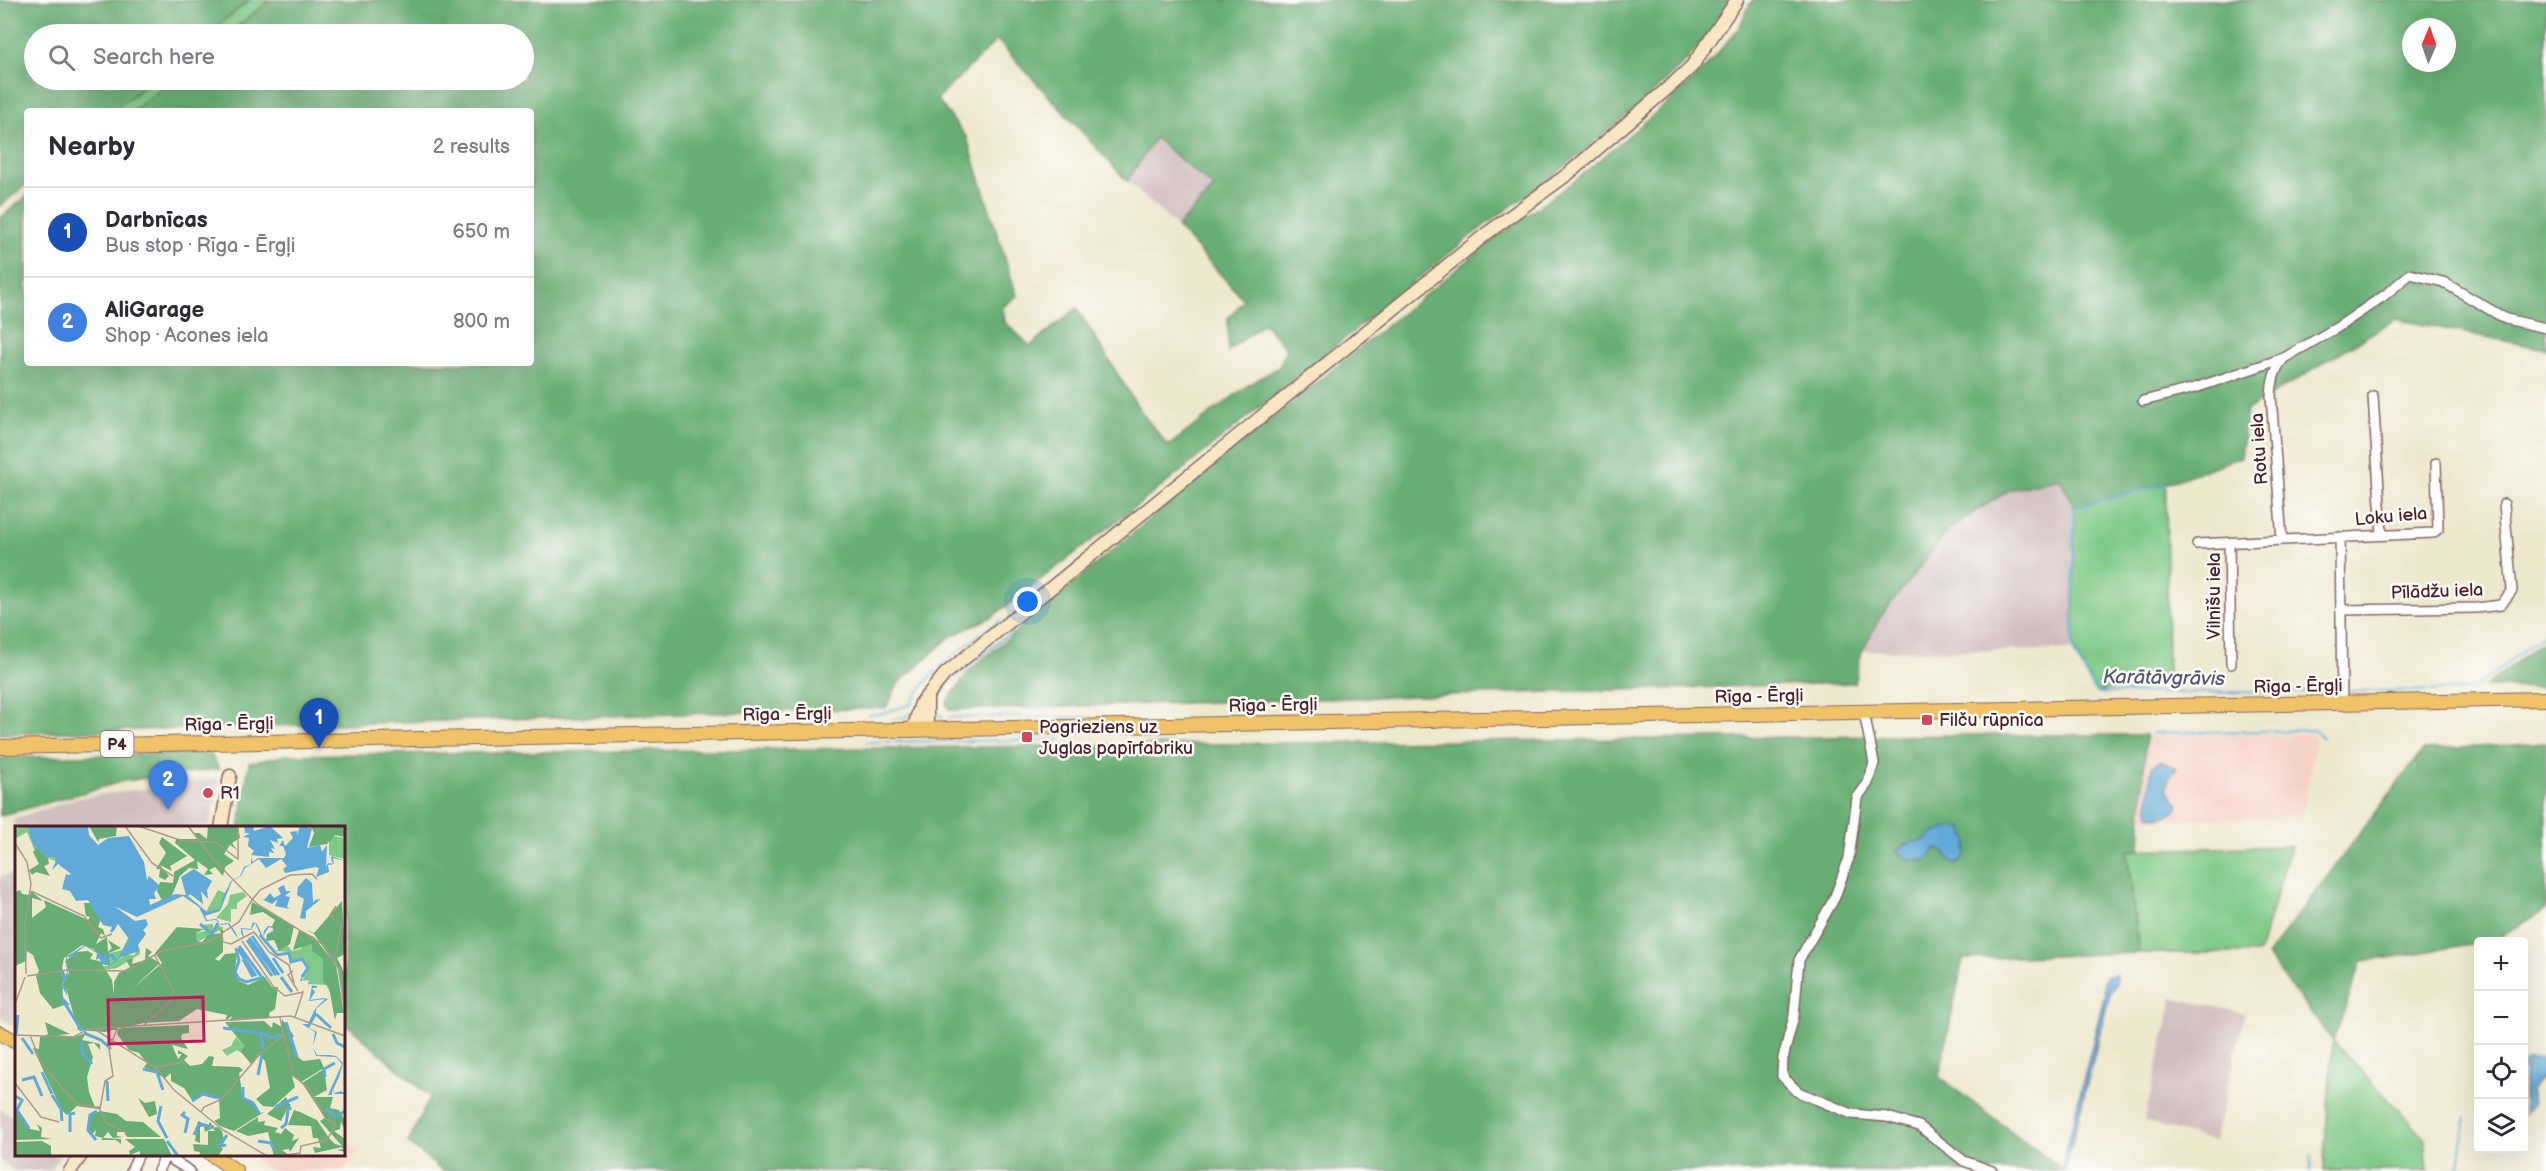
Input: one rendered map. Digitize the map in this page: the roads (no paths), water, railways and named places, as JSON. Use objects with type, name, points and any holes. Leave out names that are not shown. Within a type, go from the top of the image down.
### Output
[{"type":"main road","points":[[913,729],[918,709],[945,674],[1486,234],[1586,159],[1692,66],[1737,0]]},
{"type":"main road","points":[[927,695],[927,729]]},
{"type":"main road","name":"Rīga - Ērgļi","points":[[0,747],[2546,699]]},
{"type":"main road","points":[[221,826],[230,776]]},
{"type":"main road","points":[[70,1171],[81,1156]]},
{"type":"main road","points":[[216,1162],[236,1171]]},
{"type":"street","points":[[2143,400],[2195,388],[2284,358],[2330,332],[2385,295],[2410,274],[2443,282],[2506,319],[2546,328]]},
{"type":"street","name":"Rotu iela","points":[[2282,540],[2271,396],[2272,380],[2277,366],[2284,358]]},
{"type":"street","points":[[2373,396],[2382,535]]},
{"type":"street","name":"Loku iela","points":[[2282,540],[2433,533],[2438,529],[2436,463]]},
{"type":"street","name":"Pīlādžu iela","points":[[2341,610],[2476,609],[2502,605],[2512,590],[2504,504]]},
{"type":"street","points":[[2340,537],[2342,703]]},
{"type":"street","name":"Vilnīšu iela","points":[[2231,664],[2229,543],[2282,540]]},
{"type":"street","points":[[2197,544],[2229,543]]},
{"type":"street","points":[[1864,712],[1874,763],[1868,783],[1857,798],[1849,858],[1834,899],[1799,960],[1794,1017],[1783,1058],[1782,1076],[1798,1092],[1852,1114],[1887,1117],[1919,1126],[1964,1161],[1992,1171]]},
{"type":"street","points":[[131,1171],[138,1156]]},
{"type":"street","points":[[158,1171],[164,1156]]},
{"type":"street","points":[[166,1156],[190,1171]]},
{"type":"water","points":[[2160,761],[2177,768],[2169,778],[2167,788],[2179,805],[2171,814],[2163,817],[2150,815],[2148,807],[2152,766]]},
{"type":"water","points":[[1962,827],[1968,840],[1965,857],[1956,864],[1942,851],[1935,848],[1927,861],[1910,860],[1896,851],[1909,843],[1926,840],[1938,831]]},
{"type":"water","points":[[2116,975],[2116,983],[2110,993],[2065,1171],[2061,1171],[2105,993],[2104,981],[2107,976]]},
{"type":"water","points":[[2546,1058],[2546,1076],[2536,1082],[2530,1091],[2533,1104],[2528,1110],[2528,1099],[2528,1061]]},
{"type":"waterway","name":"Karātāvgrāvis","points":[[2166,484],[2074,508],[2073,650],[2096,693],[2334,692]]},
{"type":"waterway","points":[[936,709],[937,700],[947,685],[1038,609]]},
{"type":"waterway","points":[[911,704],[929,678],[940,667],[1001,620]]},
{"type":"waterway","name":"Karātāvgrāvis","points":[[2350,691],[2472,690],[2546,633]]},
{"type":"waterway","points":[[868,715],[880,714],[912,704]]},
{"type":"waterway","points":[[890,720],[906,717],[910,712]]},
{"type":"waterway","points":[[937,714],[943,717]]},
{"type":"waterway","points":[[949,717],[1091,717]]},
{"type":"waterway","points":[[2152,733],[2315,730],[2322,737]]},
{"type":"waterway","points":[[866,742],[1061,740]]},
{"type":"waterway","points":[[2458,1171],[2466,1118]]},
{"type":"waterway","points":[[2310,1171],[2311,1155]]},
{"type":"place","name":"Filču rūpnīca","points":[[1927,720]]},
{"type":"place","name":"Pagrieziens uz Juglas papīrfabriku","points":[[1027,737]]},
{"type":"place","name":"Darbnīcas","points":[[319,748]]},
{"type":"place","name":"R1","points":[[208,793]]},
{"type":"place","name":"AliGarage","points":[[168,810]]}]
